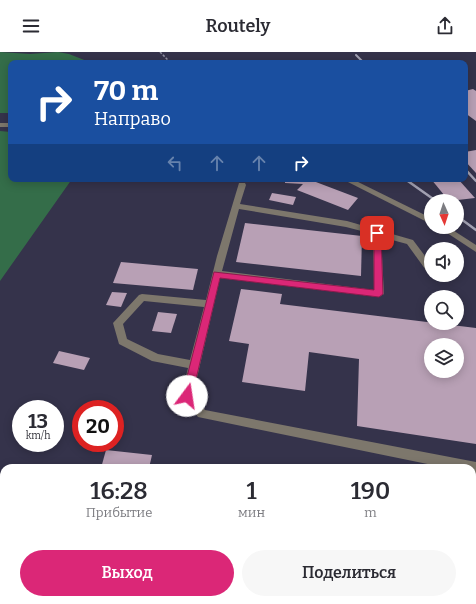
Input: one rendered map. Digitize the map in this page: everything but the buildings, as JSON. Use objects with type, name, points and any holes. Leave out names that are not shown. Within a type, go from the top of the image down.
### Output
[{"type":"street","points":[[352,182],[424,218]]},
{"type":"street","points":[[242,185],[216,274],[187,396],[202,414],[456,464]]},
{"type":"street","points":[[236,206],[348,224],[410,242],[424,262]]},
{"type":"street","points":[[216,274],[379,294],[377,233]]},
{"type":"street","points":[[453,234],[476,249]]},
{"type":"street","points":[[194,365],[156,358],[123,341],[118,324],[142,297],[209,304]]},
{"type":"path","points":[[160,52],[168,60]]},
{"type":"green space","points":[[0,52],[30,54],[58,52],[69,54],[84,60],[8,60],[8,113],[0,113]]},
{"type":"green space","points":[[0,131],[8,132],[8,182],[70,182],[0,281]]},
{"type":"railway","points":[[356,55],[361,60]]},
{"type":"railway","points":[[468,172],[476,181]]},
{"type":"railway","points":[[409,182],[426,194]]},
{"type":"railway","points":[[464,221],[476,230]]},
{"type":"route","points":[[187,396],[216,274],[379,294],[377,233]]}]
